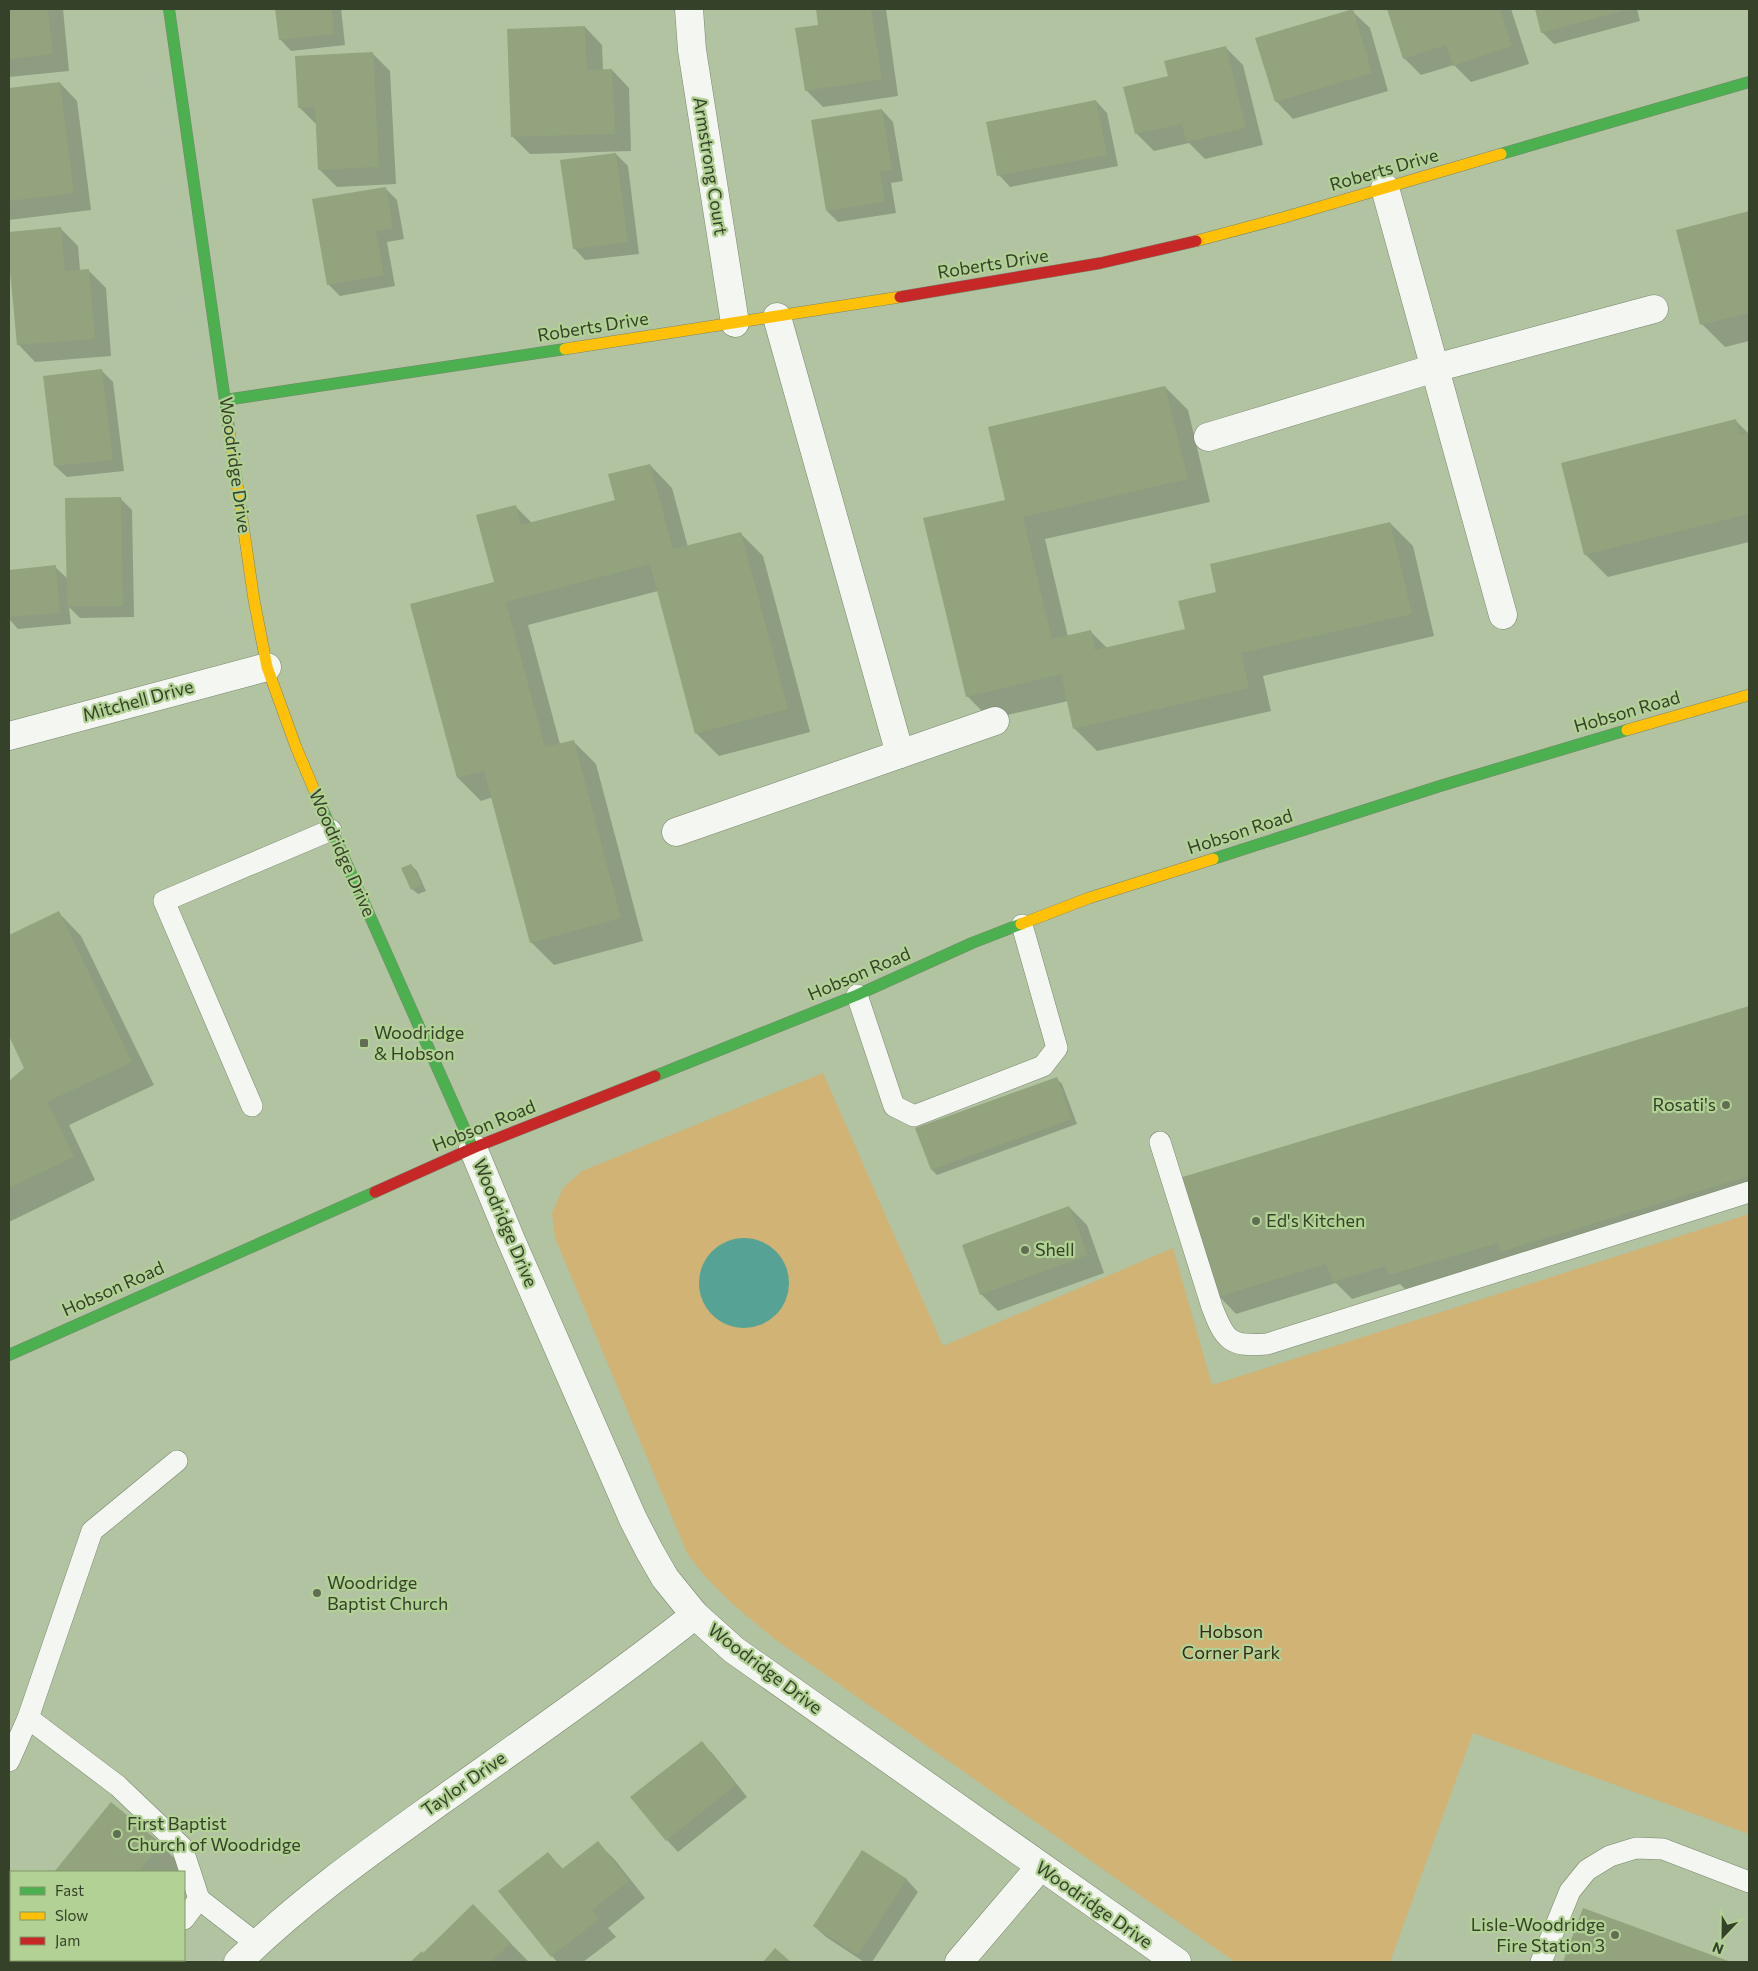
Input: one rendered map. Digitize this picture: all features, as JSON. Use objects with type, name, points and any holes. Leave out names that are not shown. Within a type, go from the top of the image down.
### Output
[{"type":"street","name":"Woodridge Drive","points":[[169,9],[254,600],[267,667],[296,747],[330,830],[473,1148],[511,1240],[633,1519],[665,1578],[695,1614],[734,1650],[1177,1962]]},
{"type":"street","name":"Armstrong Court","points":[[689,9],[692,50],[735,323]]},
{"type":"street","name":"Roberts Drive","points":[[225,400],[778,317],[1110,262],[1173,248],[1749,82]]},
{"type":"street","points":[[1385,188],[1503,615]]},
{"type":"street","points":[[1208,437],[1435,368],[1654,309]]},
{"type":"street","points":[[778,317],[900,754]]},
{"type":"street","name":"Mitchell Drive","points":[[9,736],[267,667]]},
{"type":"street","name":"Hobson Road","points":[[9,1355],[473,1148],[857,995],[972,943],[1090,898],[1440,786],[1749,695]]},
{"type":"street","points":[[676,832],[995,721]]},
{"type":"street","name":"Taylor Drive","points":[[248,1953],[358,1860],[632,1664],[695,1614]]},
{"type":"street","points":[[959,1962],[1040,1867]]},
{"type":"lane","points":[[252,1106],[164,901],[330,830]]},
{"type":"lane","points":[[857,995],[894,1106],[914,1116],[1043,1066],[1057,1048],[1022,925]]},
{"type":"lane","points":[[1160,1142],[1220,1330],[1230,1340],[1248,1346],[1267,1344],[1749,1192]]},
{"type":"lane","points":[[9,1761],[28,1718],[92,1531],[177,1461]]},
{"type":"lane","points":[[28,1718],[118,1786],[182,1847],[199,1899],[248,1953]]},
{"type":"lane","points":[[1542,1962],[1570,1891],[1587,1870],[1610,1856],[1636,1848],[1663,1849],[1749,1882]]},
{"type":"lane","points":[[185,1918],[199,1899]]},
{"type":"green space","name":"Hobson Corner Park","points":[[823,1073],[943,1346],[1173,1248],[1212,1385],[1749,1214],[1749,1834],[1473,1733],[1390,1962],[1235,1962],[776,1640],[718,1590],[687,1553],[555,1238],[552,1213],[563,1188],[582,1171]]},
{"type":"water","points":[[744,1238],[761,1241],[776,1251],[786,1266],[789,1283],[786,1300],[776,1315],[761,1325],[744,1328],[727,1325],[712,1315],[702,1300],[699,1283],[702,1266],[712,1251],[727,1241]]},
{"type":"building","points":[[9,9],[48,9],[53,54],[9,59]]},
{"type":"building","points":[[275,9],[332,9],[334,34],[279,40]]},
{"type":"building","points":[[816,9],[871,9],[882,79],[805,91],[795,28],[818,25]]},
{"type":"building","points":[[1353,9],[1372,73],[1275,102],[1255,38]]},
{"type":"building","points":[[1387,9],[1500,9],[1512,46],[1453,66],[1446,45],[1403,59]]},
{"type":"building","points":[[1535,9],[1629,9],[1541,33]]},
{"type":"building","points":[[585,26],[587,70],[612,69],[615,134],[511,137],[507,29]]},
{"type":"building","points":[[1226,46],[1246,128],[1186,142],[1182,124],[1135,134],[1123,87],[1168,76],[1164,61]]},
{"type":"building","points":[[373,52],[379,167],[318,170],[315,107],[298,108],[295,56]]},
{"type":"building","points":[[60,82],[74,193],[9,201],[9,88]]},
{"type":"building","points":[[1096,100],[1107,155],[997,176],[986,122]]},
{"type":"building","points":[[882,109],[892,170],[880,172],[885,202],[826,211],[811,120]]},
{"type":"building","points":[[616,153],[628,242],[573,249],[560,160]]},
{"type":"building","points":[[386,187],[393,228],[376,231],[384,275],[327,285],[312,199]]},
{"type":"building","points":[[1749,211],[1749,313],[1700,325],[1676,230]]},
{"type":"building","points":[[61,227],[65,271],[89,269],[95,339],[17,345],[9,260],[9,232]]},
{"type":"building","points":[[102,369],[113,460],[54,466],[43,376]]},
{"type":"building","points":[[1165,386],[1188,479],[1023,517],[1052,639],[1091,630],[1095,650],[1185,629],[1178,601],[1216,592],[1210,564],[1390,522],[1412,614],[1241,653],[1249,688],[1073,729],[1061,674],[966,697],[923,518],[1005,500],[988,427]]},
{"type":"building","points":[[1736,419],[1740,435],[1749,433],[1749,514],[1584,555],[1561,463]]},
{"type":"building","points":[[650,464],[673,549],[741,532],[788,709],[695,734],[650,564],[506,602],[545,747],[574,740],[621,918],[530,943],[484,771],[457,778],[410,604],[494,582],[476,515],[516,505],[521,525],[615,500],[608,474]]},
{"type":"building","points":[[121,497],[123,606],[67,606],[65,498]]},
{"type":"building","points":[[56,565],[60,613],[9,617],[9,570]]},
{"type":"building","points":[[411,864],[422,885],[411,890],[401,868]]},
{"type":"building","points":[[59,911],[132,1062],[47,1102],[74,1157],[9,1188],[9,1081],[24,1068],[9,1036],[9,935]]},
{"type":"building","points":[[1749,1006],[1749,1176],[1500,1252],[1498,1243],[1389,1275],[1386,1266],[1333,1282],[1326,1264],[1218,1297],[1176,1179]]},
{"type":"building","points":[[1057,1077],[1072,1119],[931,1170],[915,1128]]},
{"type":"building","name":"Shell","points":[[1069,1206],[1088,1255],[980,1295],[962,1245]]},
{"type":"building","points":[[702,1741],[736,1785],[666,1841],[630,1797]]},
{"type":"building","name":"First Baptist Church of Woodridge","points":[[111,1802],[162,1844],[139,1871],[55,1871]]},
{"type":"building","points":[[598,1841],[629,1881],[592,1910],[599,1919],[551,1957],[498,1891],[548,1852],[562,1869]]},
{"type":"building","points":[[862,1850],[907,1879],[858,1955],[813,1926]]},
{"type":"building","points":[[473,1904],[511,1943],[491,1962],[410,1962],[422,1951],[423,1953]]},
{"type":"building","name":"Lisle-Woodridge Fire Station 3","points":[[1583,1908],[1731,1962],[1563,1962]]},
{"type":"building","points":[[9,1917],[10,1961],[87,1961],[86,1962],[9,1962]]},
{"type":"building","points":[[775,1948],[791,1962],[763,1962]]},
{"type":"traffic: fast","points":[[169,9],[229,429]]},
{"type":"traffic: fast","points":[[1501,154],[1749,82]]},
{"type":"traffic: fast","points":[[225,400],[565,349]]},
{"type":"traffic: fast","points":[[1213,859],[1440,786],[1627,730]]},
{"type":"traffic: fast","points":[[321,806],[473,1148]]},
{"type":"traffic: fast","points":[[655,1076],[857,995],[972,943],[1021,924]]},
{"type":"traffic: fast","points":[[9,1355],[375,1192]]},
{"type":"traffic: slow","points":[[1196,241],[1501,154]]},
{"type":"traffic: slow","points":[[565,349],[900,297]]},
{"type":"traffic: slow","points":[[229,429],[254,600],[267,667],[296,747],[321,806]]},
{"type":"traffic: slow","points":[[1627,730],[1749,695]]},
{"type":"traffic: slow","points":[[1021,924],[1089,898],[1213,859]]},
{"type":"traffic: jam","points":[[900,297],[1101,263],[1196,241]]},
{"type":"traffic: jam","points":[[375,1192],[473,1148],[655,1076]]},
{"type":"place","name":"Woodridge & Hobson","points":[[364,1043]]},
{"type":"place","name":"Rosati's","points":[[1726,1105]]},
{"type":"place","name":"Ed's Kitchen","points":[[1256,1221]]},
{"type":"place","name":"Shell","points":[[1025,1250]]},
{"type":"place","name":"Woodridge Baptist Church","points":[[317,1593]]},
{"type":"place","name":"First Baptist Church of Woodridge","points":[[117,1834]]},
{"type":"place","name":"Lisle-Woodridge Fire Station 3","points":[[1615,1935]]}]
